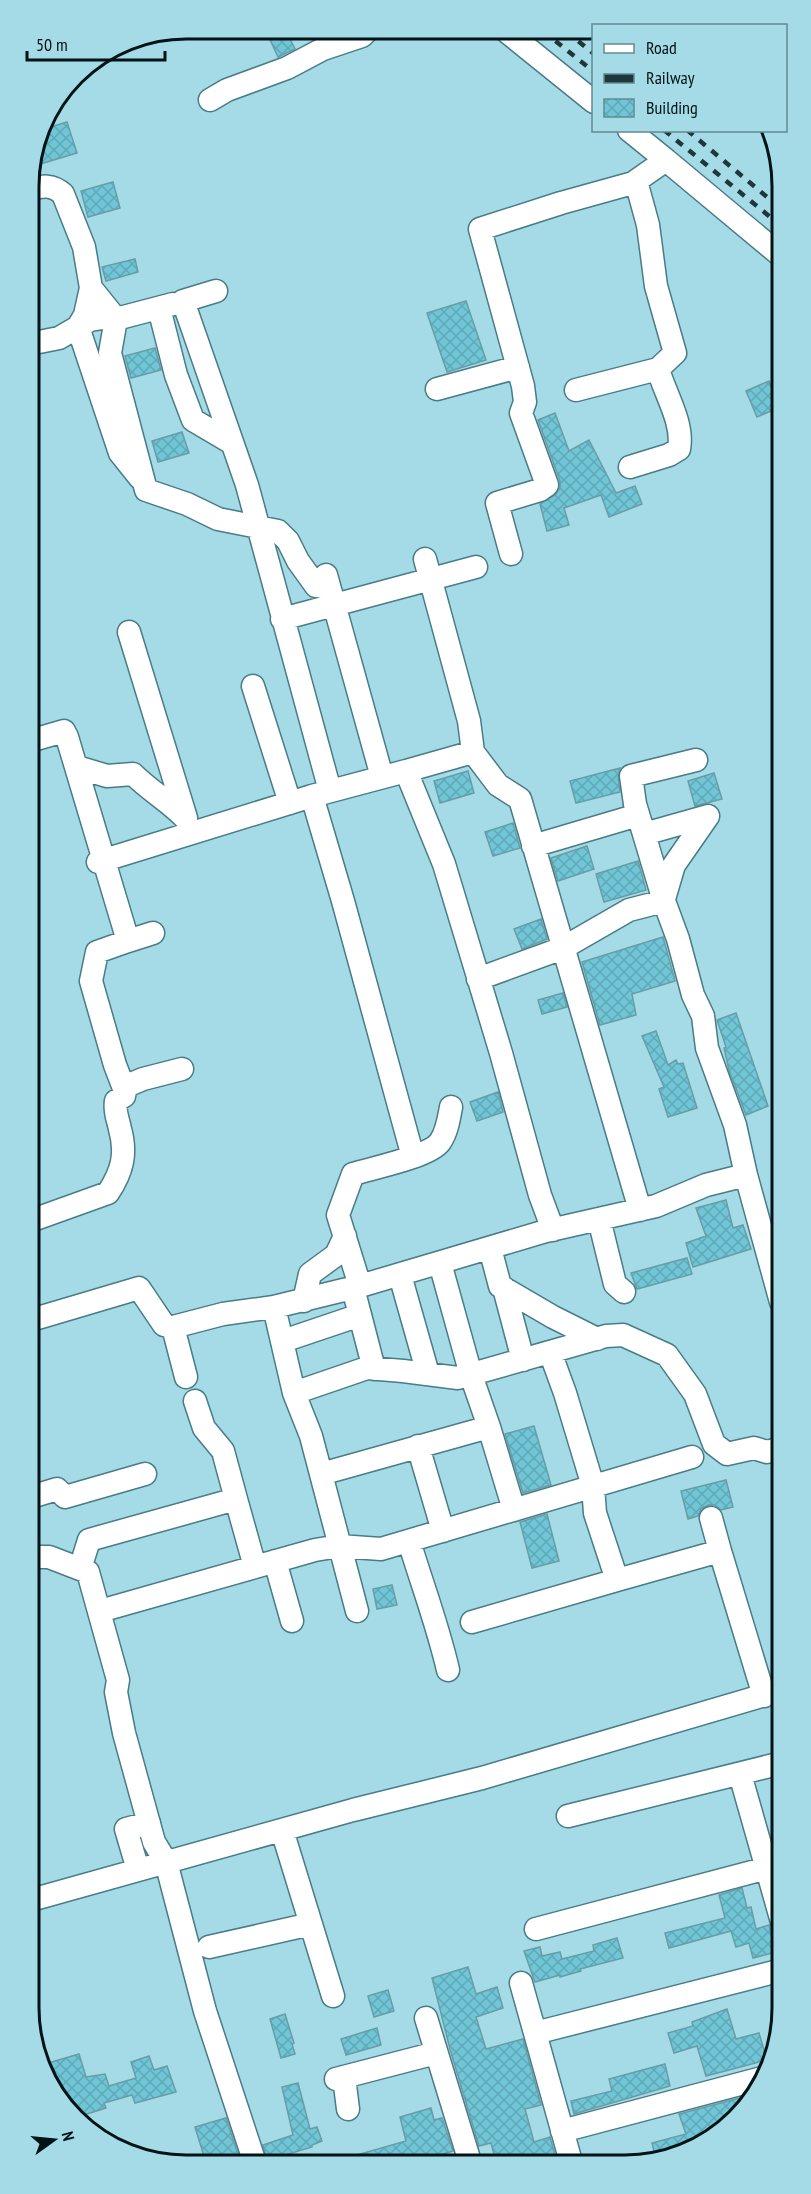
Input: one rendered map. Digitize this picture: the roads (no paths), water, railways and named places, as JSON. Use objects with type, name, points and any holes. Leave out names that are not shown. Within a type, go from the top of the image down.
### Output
[{"type":"street","points":[[210,100],[227,90],[287,68],[323,49],[353,39]]},
{"type":"street","points":[[516,39],[592,100]]},
{"type":"street","points":[[631,132],[772,248]]},
{"type":"street","points":[[511,554],[498,503],[540,490],[547,485],[521,413],[525,402],[518,367],[480,229],[636,180],[666,160]]},
{"type":"street","points":[[576,390],[658,369],[675,353],[656,286],[648,225],[636,180]]},
{"type":"street","points":[[39,187],[56,187],[63,194],[84,247],[91,288],[85,315],[78,327],[120,453],[144,483]]},
{"type":"street","points":[[91,288],[116,319],[110,353],[146,490],[188,504],[218,519],[278,531],[288,541],[298,561],[316,586],[329,588],[428,569],[476,567]]},
{"type":"street","points":[[39,342],[59,338],[97,319],[116,319],[216,291]]},
{"type":"street","points":[[183,301],[247,485],[282,619],[343,901],[413,1157]]},
{"type":"street","points":[[159,308],[176,375],[193,420],[232,443]]},
{"type":"street","points":[[437,389],[518,367]]},
{"type":"street","points":[[630,467],[669,455],[679,449],[680,441],[676,420],[658,369]]},
{"type":"street","points":[[428,569],[469,721],[473,752],[498,784],[520,799],[640,1210]]},
{"type":"street","points":[[282,619],[329,588]]},
{"type":"street","points":[[329,588],[382,777]]},
{"type":"street","points":[[129,632],[190,825]]},
{"type":"street","points":[[253,686],[290,802]]},
{"type":"street","points":[[39,738],[64,731],[77,767],[101,861],[128,941]]},
{"type":"street","points":[[101,861],[190,825],[290,802],[473,752]]},
{"type":"street","points":[[696,760],[631,776],[641,824],[663,901],[678,939],[693,995],[703,1016],[707,1048],[735,1125],[746,1175],[772,1268]]},
{"type":"street","points":[[77,767],[107,776],[133,774],[145,786],[165,799],[190,825]]},
{"type":"street","points":[[406,771],[444,864],[540,1195],[553,1230]]},
{"type":"street","points":[[533,846],[641,824],[708,816],[674,865],[663,901]]},
{"type":"street","points":[[478,980],[563,948],[629,910],[663,901]]},
{"type":"street","points":[[39,1218],[108,1193],[122,1167],[125,1146],[115,1108],[116,1101],[124,1096],[124,1087],[115,1065],[91,981],[97,952],[153,933]]},
{"type":"street","points":[[124,1087],[142,1079],[182,1069]]},
{"type":"street","points":[[374,1369],[360,1315],[345,1236],[338,1215],[353,1174],[428,1152],[440,1143],[451,1107]]},
{"type":"street","points":[[39,1318],[139,1288],[164,1325],[173,1328],[223,1314],[304,1301],[553,1230],[640,1210],[706,1185],[746,1175]]},
{"type":"street","points":[[599,1220],[615,1284],[624,1292]]},
{"type":"street","points":[[304,1301],[310,1274],[336,1255],[345,1236]]},
{"type":"street","points":[[490,1248],[500,1286],[597,1339]]},
{"type":"street","points":[[440,1263],[471,1375],[514,1510]]},
{"type":"street","points":[[400,1275],[428,1374]]},
{"type":"street","points":[[504,1288],[523,1360]]},
{"type":"street","points":[[274,1307],[294,1393],[311,1436],[357,1611]]},
{"type":"street","points":[[283,1341],[360,1315]]},
{"type":"street","points":[[173,1328],[186,1377]]},
{"type":"street","points":[[294,1393],[367,1368],[458,1378],[597,1339],[623,1335],[667,1355],[695,1394],[714,1444],[727,1454],[754,1448],[767,1452],[772,1451]]},
{"type":"street","points":[[550,1352],[593,1486],[595,1513],[617,1580]]},
{"type":"street","points":[[195,1401],[204,1428],[223,1451],[236,1499],[292,1621]]},
{"type":"street","points":[[321,1474],[489,1427]]},
{"type":"street","points":[[418,1446],[443,1531]]},
{"type":"street","points":[[100,1611],[315,1550],[339,1546],[381,1549],[692,1457]]},
{"type":"street","points":[[39,1495],[57,1489],[65,1497],[145,1474]]},
{"type":"street","points":[[80,1569],[90,1540],[236,1499]]},
{"type":"street","points":[[711,1518],[720,1551],[772,1690]]},
{"type":"street","points":[[409,1540],[448,1670]]},
{"type":"street","points":[[472,1622],[720,1551]]},
{"type":"street","points":[[39,1557],[49,1557],[88,1572],[118,1680],[116,1692],[124,1733],[154,1842],[166,1862],[205,2011],[252,2155]]},
{"type":"street","points":[[39,1898],[282,1830],[482,1779],[772,1693]]},
{"type":"street","points":[[568,1816],[772,1766]]},
{"type":"street","points":[[740,1774],[772,1886]]},
{"type":"street","points":[[138,1870],[126,1829],[149,1823]]},
{"type":"street","points":[[282,1830],[333,1996]]},
{"type":"street","points":[[536,1929],[767,1868]]},
{"type":"street","points":[[209,1947],[311,1924]]},
{"type":"street","points":[[535,2033],[772,1973]]},
{"type":"street","points":[[521,1983],[569,2155]]},
{"type":"street","points":[[426,2018],[468,2155]]},
{"type":"street","points":[[348,2109],[340,2078],[436,2054]]},
{"type":"street","points":[[562,2131],[753,2080]]},
{"type":"railway","points":[[553,39],[592,70]]},
{"type":"railway","points":[[576,39],[592,52]]},
{"type":"railway","points":[[666,132],[772,218]]},
{"type":"railway","points":[[689,132],[772,201]]}]
